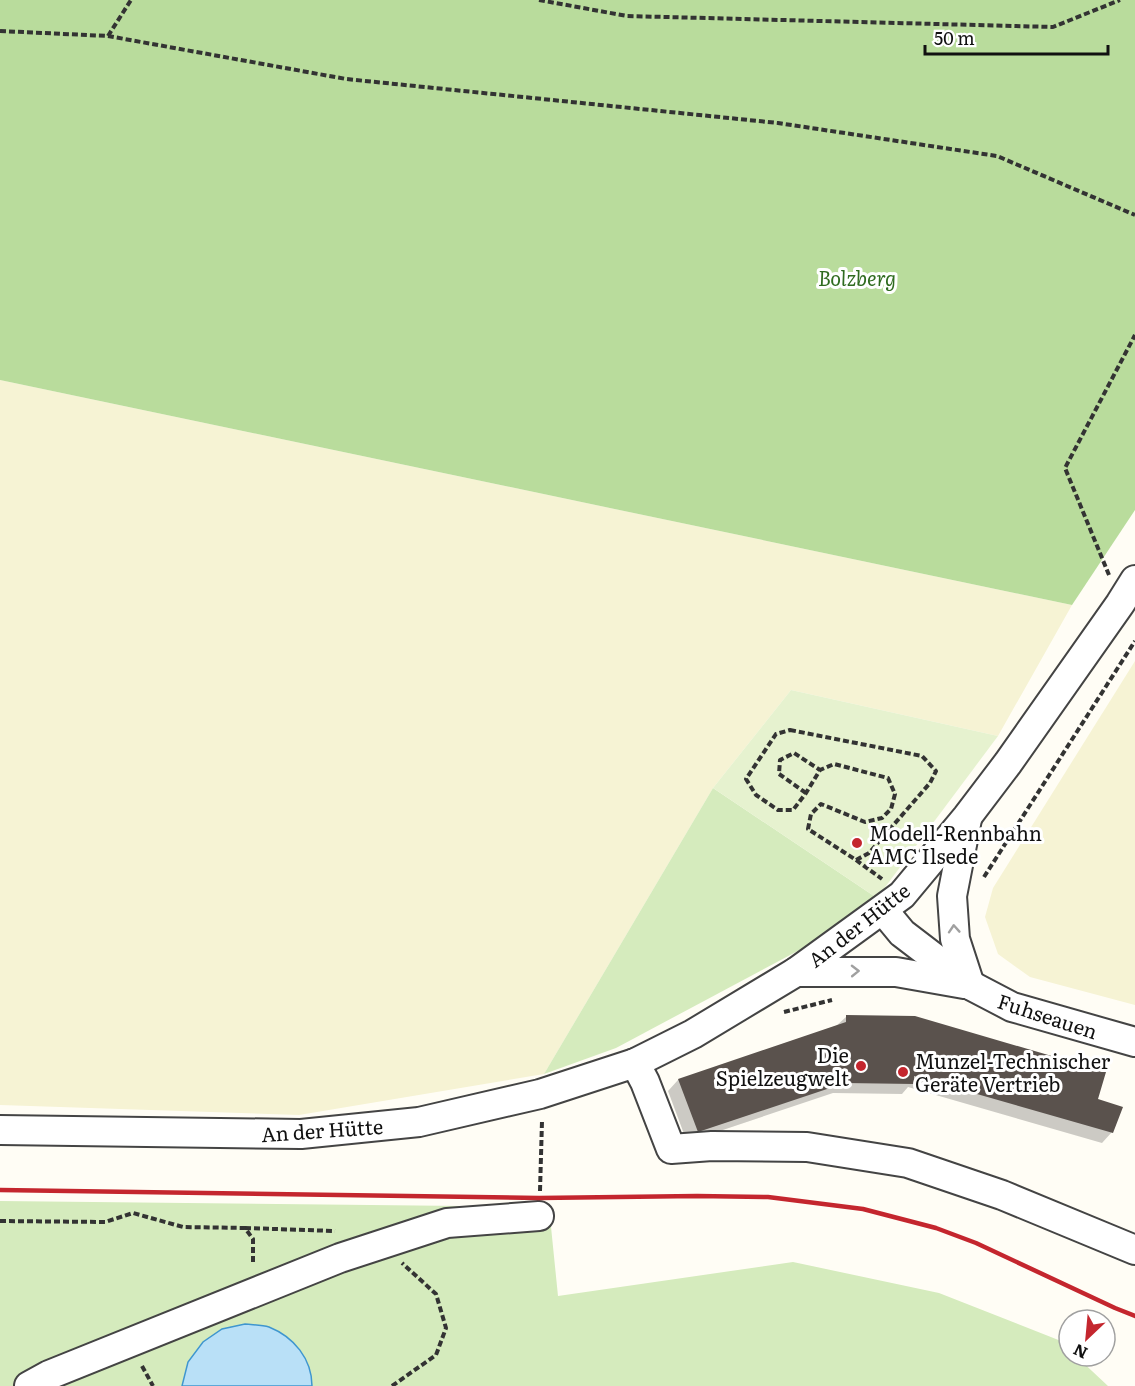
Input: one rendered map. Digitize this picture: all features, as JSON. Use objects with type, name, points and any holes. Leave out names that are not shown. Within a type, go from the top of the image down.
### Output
[{"type":"street","name":"An der Hütte","points":[[0,1130],[301,1134],[419,1122],[540,1094],[635,1063],[693,1035],[796,972],[902,895],[967,817],[1008,763],[1128,592]]},
{"type":"street","points":[[796,972],[896,972],[970,985],[955,939],[952,896],[967,817]]},
{"type":"street","name":"Fuhseauen","points":[[883,909],[902,933],[970,985],[1012,1007],[1135,1042]]},
{"type":"street","points":[[635,1063],[645,1082],[671,1149],[712,1146],[807,1147],[908,1163],[1002,1194],[1135,1250]]},
{"type":"street","points":[[29,1386],[49,1375],[340,1258],[447,1222],[538,1216]]},
{"type":"path","points":[[108,36],[131,0]]},
{"type":"path","points":[[538,0],[627,16],[1053,27],[1120,0]]},
{"type":"path","points":[[0,31],[108,36],[346,79],[778,123],[997,156],[1135,215]]},
{"type":"path","points":[[1128,592],[1065,468],[1135,335]]},
{"type":"path","points":[[984,878],[1135,641]]},
{"type":"path","points":[[790,730],[921,756],[936,771],[930,783],[869,853],[856,860],[808,829],[811,814],[821,804],[866,822],[882,818],[891,809],[895,795],[888,778],[834,764],[820,770],[806,793],[793,810],[778,810],[756,795],[746,779],[776,734],[790,730]]},
{"type":"path","points":[[806,793],[779,774],[780,760],[794,753],[820,770]]},
{"type":"path","points":[[538,1216],[542,1117]]},
{"type":"path","points":[[0,1221],[105,1222],[133,1213],[183,1227],[244,1228],[253,1239],[254,1293]]},
{"type":"path","points":[[392,1386],[436,1355]]},
{"type":"shaded area","points":[[0,380],[1072,605],[998,736],[791,690],[713,788],[544,1074],[299,1115],[0,1105]]},
{"type":"shaded area","points":[[1135,661],[1135,1005],[1030,977],[998,954],[985,917],[993,888]]},
{"type":"green space","name":"Bolzberg","points":[[0,0],[1135,0],[1135,510],[1072,605],[0,380]]},
{"type":"green space","name":"Modell-Rennbahn AMC Ilsede","points":[[791,690],[998,736],[877,898],[713,788]]},
{"type":"green space","points":[[713,788],[877,898],[852,922],[616,1048],[544,1074]]},
{"type":"green space","points":[[0,1201],[549,1207],[558,1296],[793,1262],[939,1293],[1057,1339],[1057,1368],[1089,1368],[1108,1386],[0,1386]]},
{"type":"water","points":[[245,1324],[269,1327],[294,1343],[309,1367],[312,1386],[182,1386],[188,1362],[203,1342],[222,1329]]},
{"type":"building","points":[[846,1015],[915,1016],[1106,1072],[1098,1099],[1123,1107],[1113,1133],[914,1076],[914,1084],[845,1083],[698,1132],[678,1079],[846,1022]]},
{"type":"railway","points":[[0,1190],[539,1198],[768,1197],[863,1209],[936,1228],[976,1243],[1135,1316]]},
{"type":"place","name":"Modell-Rennbahn AMC Ilsede","points":[[857,843]]},
{"type":"place","name":"Die Spielzeugwelt","points":[[861,1066]]},
{"type":"place","name":"Munzel-Technischer Geräte Vertrieb","points":[[903,1072]]}]
